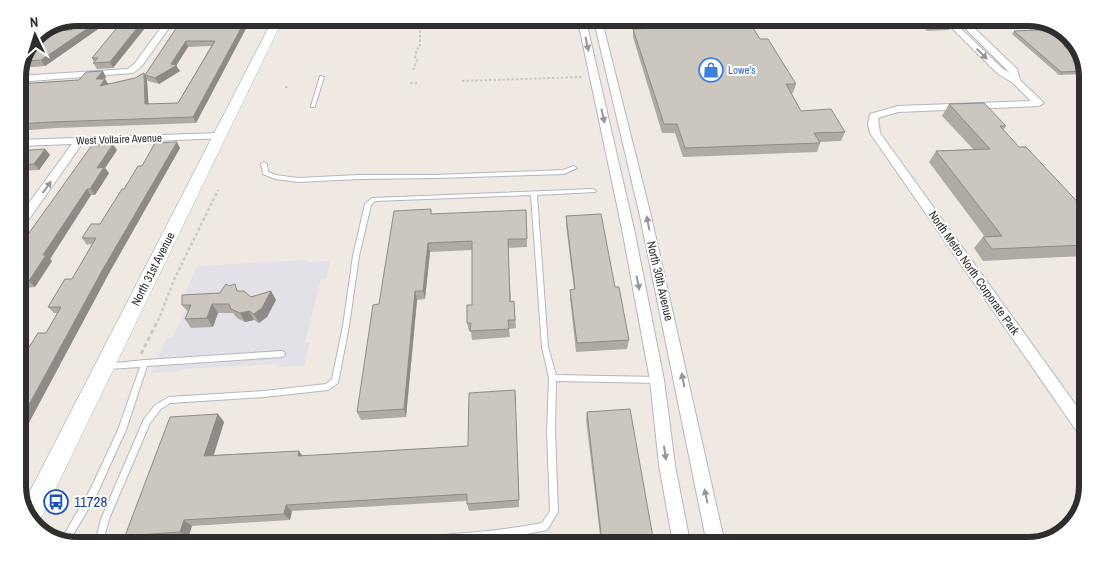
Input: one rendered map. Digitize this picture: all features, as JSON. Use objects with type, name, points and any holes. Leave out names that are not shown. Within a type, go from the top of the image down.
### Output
[{"type":"street","points":[[26,78],[130,71],[138,65],[166,26]]},
{"type":"street","name":"North 31st Avenue","points":[[33,509],[275,26]]},
{"type":"street","name":"North 30th Avenue","points":[[583,26],[628,229],[656,380],[667,465],[681,537]]},
{"type":"street","name":"North 30th Avenue","points":[[599,26],[646,214],[683,380],[715,537]]},
{"type":"street","points":[[954,26],[1000,71],[1016,81]]},
{"type":"street","points":[[967,26],[1014,71],[1016,81]]},
{"type":"street","name":"North Metro North Corporate Park","points":[[1016,81],[1039,103],[898,109],[874,116],[873,124],[876,133],[1079,422]]},
{"type":"street","name":"West Voltaire Avenue","points":[[26,143],[220,136]]},
{"type":"street","points":[[26,215],[80,140]]},
{"type":"lane","points":[[313,106],[322,77]]},
{"type":"lane","points":[[264,164],[265,173],[271,177],[289,179],[421,178],[564,172],[574,168]]},
{"type":"lane","points":[[102,537],[105,519],[147,421],[158,407],[169,400],[264,394],[328,387],[335,381],[346,326],[356,256],[368,204],[374,199],[594,191]]},
{"type":"lane","points":[[465,537],[495,535],[544,527],[554,512],[551,432],[553,378],[545,346],[534,193]]},
{"type":"lane","points":[[104,367],[282,354]]},
{"type":"lane","points":[[67,536],[93,493],[122,430],[145,363]]},
{"type":"lane","points":[[553,378],[656,380]]},
{"type":"path","points":[[413,70],[416,66],[417,60],[415,58],[421,38],[419,36],[422,26]]},
{"type":"path","points":[[462,81],[584,77]]},
{"type":"path","points":[[410,83],[417,83]]},
{"type":"path","points":[[136,364],[154,326],[161,316],[174,280],[218,190]]},
{"type":"shaded area","points":[[306,260],[306,262],[330,261],[326,279],[321,279],[305,343],[310,343],[304,366],[277,367],[278,364],[182,369],[181,371],[151,373],[166,338],[173,337],[191,297],[184,296],[197,266]]},
{"type":"building","points":[[75,26],[91,26],[60,47],[60,30],[71,30]]},
{"type":"building","points":[[118,26],[139,26],[110,62],[93,63],[98,58],[92,58]]},
{"type":"building","points":[[178,26],[242,26],[193,117],[26,124],[26,83],[79,80],[86,72],[103,71],[96,79],[105,79],[100,86],[135,78],[144,73],[145,104],[178,103],[215,41],[186,41],[171,64],[177,65],[155,78],[145,75]]},
{"type":"building","name":"Lowe's","points":[[658,26],[752,26],[760,39],[768,39],[796,84],[786,84],[801,111],[831,109],[845,132],[814,133],[820,143],[685,148],[677,124],[664,124],[633,29],[659,28]]},
{"type":"building","points":[[926,26],[948,26],[950,28],[928,28]]},
{"type":"building","points":[[1045,30],[1056,35],[1072,52],[1079,71],[1061,72],[1014,31]]},
{"type":"building","points":[[984,103],[1006,126],[1000,126],[1019,147],[1026,147],[1079,204],[1079,245],[992,249],[983,237],[1002,236],[936,151],[990,149],[949,104]]},
{"type":"building","points":[[177,142],[103,269],[26,410],[26,352],[38,333],[46,333],[61,307],[48,307],[65,279],[72,279],[96,238],[82,238],[91,224],[100,224],[138,166],[142,166],[155,143]]},
{"type":"building","points":[[113,144],[97,168],[104,167],[43,255],[46,255],[29,281],[26,281],[26,237],[92,145]]},
{"type":"building","points":[[45,149],[34,164],[26,164],[26,150]]},
{"type":"building","points":[[431,209],[431,214],[526,210],[527,239],[508,239],[510,302],[514,301],[515,320],[508,320],[509,329],[470,331],[471,323],[467,323],[467,305],[472,305],[472,241],[428,243],[423,291],[415,291],[404,409],[357,412],[373,305],[379,304],[394,211]]},
{"type":"building","points":[[601,214],[615,287],[619,287],[629,340],[577,343],[570,290],[575,289],[566,216]]},
{"type":"building","points":[[226,284],[229,286],[235,284],[237,291],[244,291],[251,297],[271,291],[262,308],[254,314],[249,311],[240,313],[231,309],[229,304],[212,304],[207,318],[185,319],[191,305],[182,305],[182,295],[220,293]]},
{"type":"building","points":[[515,390],[519,500],[467,504],[467,494],[286,505],[284,514],[184,520],[180,532],[125,536],[170,417],[218,414],[204,456],[299,451],[298,456],[468,446],[469,393]]},
{"type":"building","points":[[630,409],[653,537],[601,537],[587,412]]},
{"type":"place","name":"Lowe's","points":[[711,70]]},
{"type":"place","name":"11728","points":[[56,502]]}]
